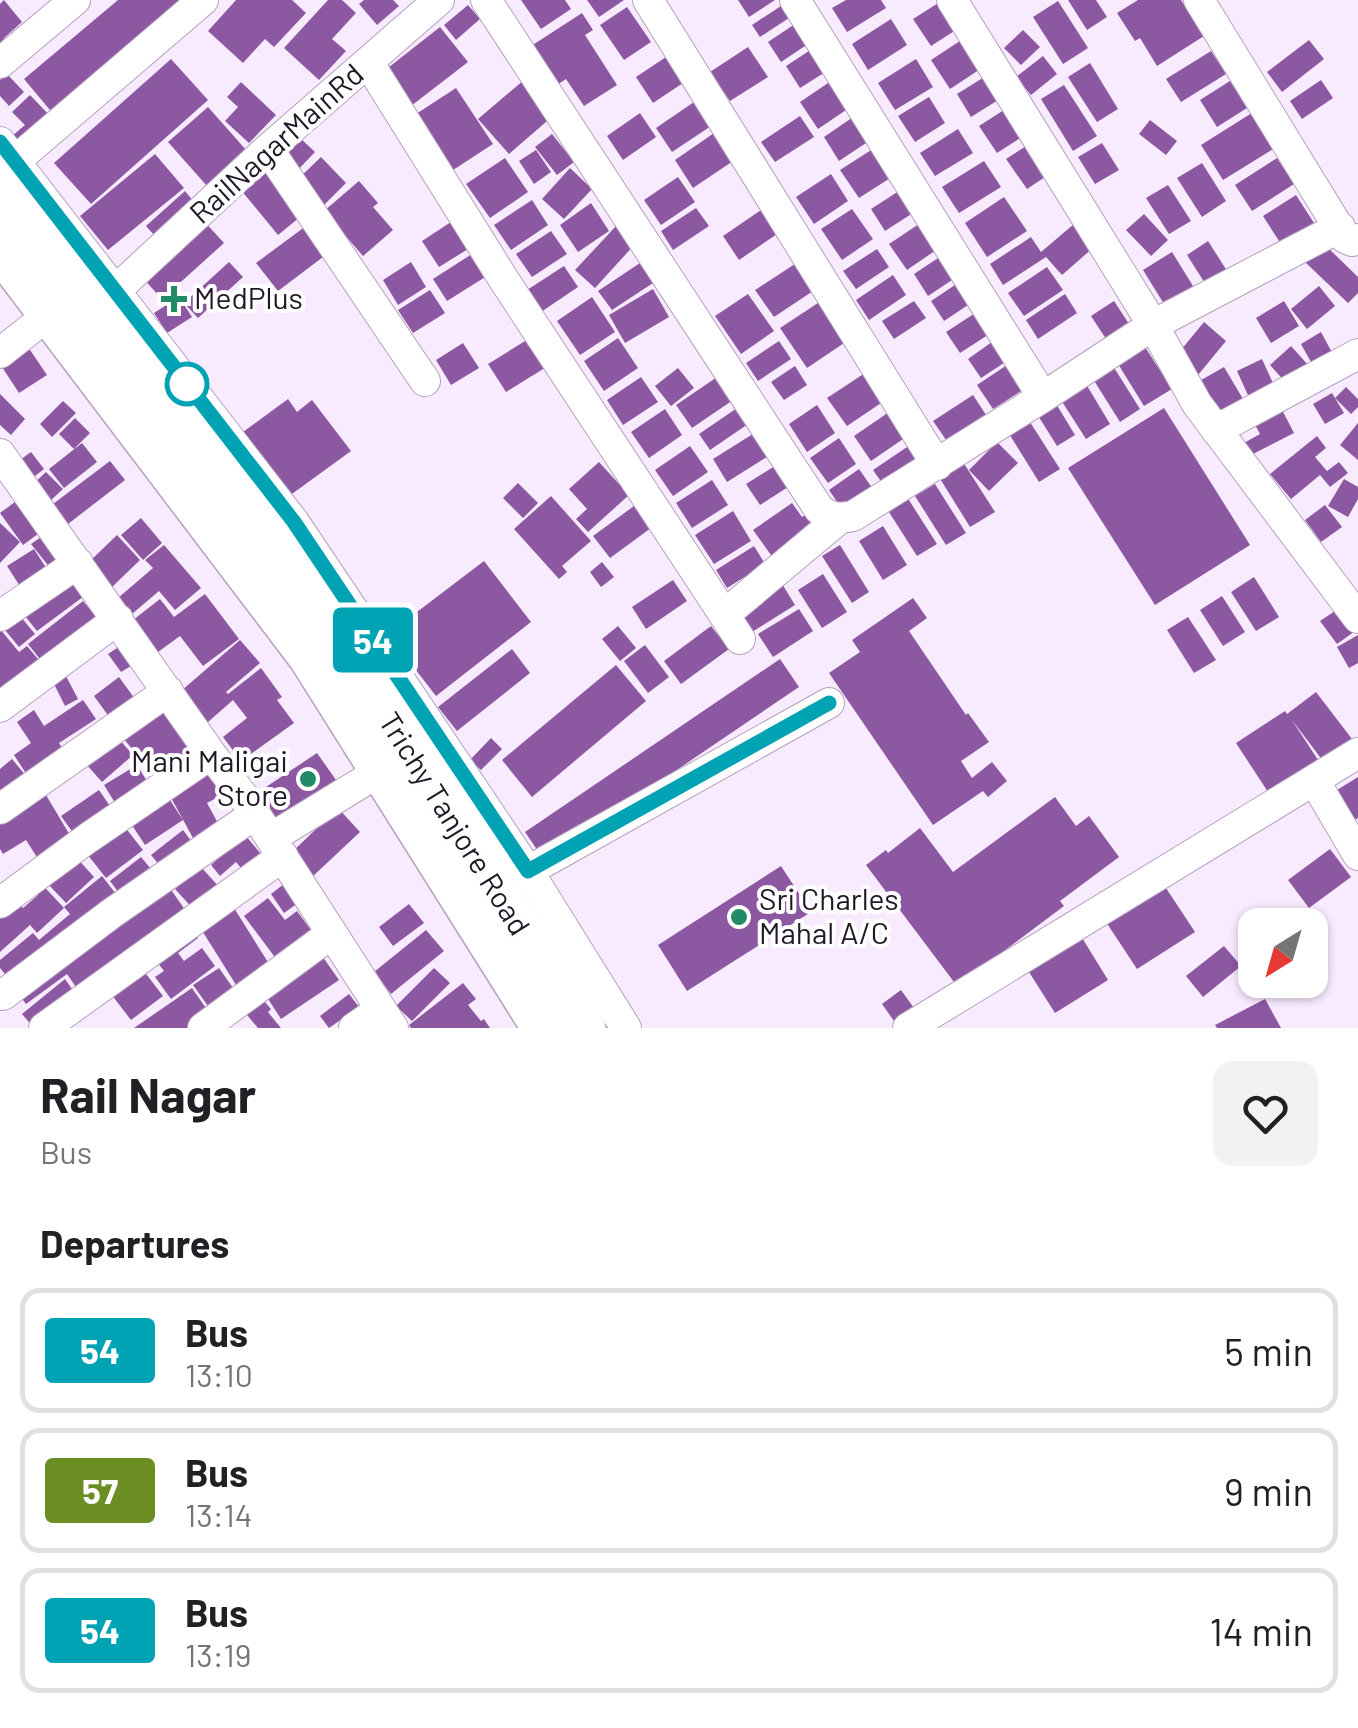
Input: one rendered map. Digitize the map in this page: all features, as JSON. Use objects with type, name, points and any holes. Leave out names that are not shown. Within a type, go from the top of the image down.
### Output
[{"type":"highway","name":"Trichy Tanjore Road","points":[[5,164],[95,308],[337,638],[582,1028]]},
{"type":"highway","name":"Trichy Tanjore Road","points":[[0,246],[311,656],[535,1024]]},
{"type":"street","points":[[0,64],[75,0]]},
{"type":"street","points":[[203,0],[5,164],[116,290],[294,522],[528,871],[626,1028]]},
{"type":"street","name":"RailNagarMainRd","points":[[116,290],[268,149],[440,0]]},
{"type":"street","points":[[486,0],[819,509],[839,519],[853,516],[937,465],[1152,324],[1349,233],[1200,0]]},
{"type":"street","points":[[648,0],[937,465]]},
{"type":"street","points":[[795,0],[1043,397]]},
{"type":"street","points":[[952,0],[1152,324],[1196,404],[1358,618]]},
{"type":"street","points":[[368,62],[504,280],[732,627],[839,519]]},
{"type":"street","points":[[268,149],[426,381]]},
{"type":"street","points":[[0,353],[52,313]]},
{"type":"street","points":[[1216,430],[1358,354]]},
{"type":"street","points":[[0,454],[10,492],[78,563],[270,836],[387,1019],[354,1028]]},
{"type":"street","points":[[0,616],[78,563]]},
{"type":"street","points":[[0,707],[118,619]]},
{"type":"street","points":[[0,809],[168,690]]},
{"type":"street","points":[[528,871],[829,703]]},
{"type":"street","points":[[908,1028],[1358,753]]},
{"type":"street","points":[[0,902],[211,754]]},
{"type":"street","points":[[3,995],[112,913],[270,836],[382,770]]},
{"type":"street","points":[[1314,780],[1358,855]]},
{"type":"street","points":[[44,1028],[270,836]]},
{"type":"street","points":[[202,1028],[331,934]]},
{"type":"building","points":[[4,0],[22,22],[4,38],[7,42],[0,49],[0,4]]},
{"type":"building","points":[[118,0],[192,0],[55,116],[24,79]]},
{"type":"building","points":[[236,0],[292,0],[306,13],[274,47],[265,39],[243,63],[208,31]]},
{"type":"building","points":[[328,0],[342,0],[356,13],[332,39],[346,51],[319,80],[284,48]]},
{"type":"building","points":[[364,0],[393,0],[399,6],[377,25],[359,4]]},
{"type":"building","points":[[521,0],[565,0],[571,9],[541,29]]},
{"type":"building","points":[[587,0],[624,0],[599,17]]},
{"type":"building","points":[[738,0],[775,0],[749,17]]},
{"type":"building","points":[[846,0],[881,0],[886,8],[847,32],[832,8]]},
{"type":"building","points":[[943,0],[962,26],[931,46],[913,19]]},
{"type":"building","points":[[1068,0],[1096,0],[1107,17],[1087,30]]},
{"type":"building","points":[[1138,0],[1181,0],[1204,36],[1157,66],[1140,38],[1135,41],[1117,13]]},
{"type":"building","points":[[1058,1],[1088,48],[1063,64],[1033,17]]},
{"type":"building","points":[[787,2],[795,14],[760,37],[752,25]]},
{"type":"building","points":[[468,5],[480,19],[456,40],[444,25]]},
{"type":"building","points":[[627,7],[651,42],[624,60],[600,25]]},
{"type":"building","points":[[582,13],[593,30],[585,35],[617,85],[584,106],[566,79],[554,87],[528,48]]},
{"type":"building","points":[[891,19],[907,45],[868,70],[852,44]]},
{"type":"building","points":[[798,22],[811,42],[781,62],[768,42]]},
{"type":"building","points":[[440,27],[468,62],[411,106],[384,71]]},
{"type":"building","points":[[1023,30],[1040,47],[1021,65],[1004,48]]},
{"type":"building","points":[[969,35],[988,64],[950,89],[931,60]]},
{"type":"building","points":[[1309,40],[1324,59],[1282,92],[1267,72]]},
{"type":"building","points":[[748,47],[768,77],[730,101],[710,72]]},
{"type":"building","points":[[812,49],[827,71],[800,88],[786,66]]},
{"type":"building","points":[[1211,51],[1226,74],[1181,102],[1166,79]]},
{"type":"building","points":[[1043,56],[1057,74],[1031,95],[1016,77]]},
{"type":"building","points":[[666,57],[683,83],[653,103],[636,77]]},
{"type":"building","points":[[171,59],[208,100],[91,204],[54,163]]},
{"type":"building","points":[[916,59],[933,87],[895,110],[878,83]]},
{"type":"building","points":[[1090,63],[1118,109],[1097,122],[1068,77]]},
{"type":"building","points":[[7,74],[24,92],[9,106],[0,96],[0,80]]},
{"type":"building","points":[[989,74],[1003,97],[971,117],[957,94]]},
{"type":"building","points":[[834,79],[852,106],[818,129],[800,102]]},
{"type":"building","points":[[524,80],[554,115],[509,154],[478,119]]},
{"type":"building","points":[[1321,80],[1333,98],[1302,119],[1290,101]]},
{"type":"building","points":[[1230,81],[1247,108],[1217,127],[1200,100]]},
{"type":"building","points":[[241,82],[276,115],[249,143],[225,121],[238,107],[227,97]]},
{"type":"building","points":[[1064,85],[1097,136],[1073,151],[1041,99]]},
{"type":"building","points":[[456,88],[493,144],[450,172],[413,116]]},
{"type":"building","points":[[30,95],[54,120],[23,148],[12,136],[25,125],[12,112]]},
{"type":"building","points":[[929,97],[945,123],[915,142],[898,116]]},
{"type":"building","points":[[694,102],[711,126],[672,152],[656,128]]},
{"type":"building","points":[[1010,106],[1028,133],[997,153],[979,126]]},
{"type":"building","points":[[208,107],[247,151],[207,186],[168,142]]},
{"type":"building","points":[[1255,111],[1278,146],[1223,180],[1201,145]]},
{"type":"building","points":[[640,113],[656,137],[623,160],[607,136]]},
{"type":"building","points":[[859,113],[875,137],[839,161],[824,137]]},
{"type":"building","points":[[800,116],[814,137],[775,162],[761,142]]},
{"type":"building","points":[[1150,120],[1177,141],[1166,155],[1139,134]]},
{"type":"building","points":[[958,129],[973,153],[935,176],[920,153]]},
{"type":"building","points":[[717,131],[736,159],[693,188],[675,160]]},
{"type":"building","points":[[552,134],[574,162],[557,175],[535,147]]},
{"type":"building","points":[[297,135],[315,152],[295,173],[277,156]]},
{"type":"building","points":[[1034,141],[1054,171],[1027,189],[1006,159]]},
{"type":"building","points":[[1102,143],[1119,170],[1095,184],[1078,157]]},
{"type":"building","points":[[879,145],[898,173],[859,198],[840,170]]},
{"type":"building","points":[[536,150],[551,172],[534,184],[519,161]]},
{"type":"building","points":[[155,154],[184,188],[108,250],[80,216]]},
{"type":"building","points":[[321,157],[346,183],[323,206],[297,180]]},
{"type":"building","points":[[505,158],[528,192],[490,218],[466,184]]},
{"type":"building","points":[[1277,158],[1294,184],[1252,211],[1235,185]]},
{"type":"building","points":[[984,161],[1001,187],[959,213],[942,187]]},
{"type":"building","points":[[1202,163],[1226,201],[1202,217],[1177,178]]},
{"type":"building","points":[[269,168],[305,213],[278,235],[241,190]]},
{"type":"building","points":[[570,168],[592,189],[564,219],[542,199]]},
{"type":"building","points":[[831,174],[848,201],[814,224],[796,197]]},
{"type":"building","points":[[678,177],[695,202],[661,225],[644,200]]},
{"type":"building","points":[[359,181],[378,203],[373,207],[393,230],[363,256],[324,211]]},
{"type":"building","points":[[1168,185],[1191,221],[1169,234],[1146,198]]},
{"type":"building","points":[[902,189],[916,211],[885,231],[871,209]]},
{"type":"building","points":[[185,191],[194,202],[155,236],[146,226]]},
{"type":"building","points":[[1296,195],[1314,223],[1281,244],[1263,216]]},
{"type":"building","points":[[1004,197],[1027,231],[987,257],[965,223]]},
{"type":"building","points":[[532,200],[548,225],[511,250],[494,225]]},
{"type":"building","points":[[591,203],[609,231],[578,252],[560,225]]},
{"type":"building","points":[[696,208],[709,226],[673,250],[661,231]]},
{"type":"building","points":[[764,208],[780,232],[739,260],[723,236]]},
{"type":"building","points":[[852,209],[873,239],[842,260],[821,229]]},
{"type":"building","points":[[1144,214],[1168,240],[1151,256],[1126,230]]},
{"type":"building","points":[[201,218],[224,243],[162,299],[140,275]]},
{"type":"building","points":[[925,220],[942,246],[907,270],[889,244]]},
{"type":"building","points":[[451,222],[468,249],[439,267],[422,241]]},
{"type":"building","points":[[1074,224],[1094,247],[1062,275],[1046,257],[1003,285],[990,264],[1031,237],[1041,252]]},
{"type":"building","points":[[617,225],[636,243],[595,288],[575,270]]},
{"type":"building","points":[[306,226],[327,254],[278,291],[256,263]]},
{"type":"building","points":[[551,231],[567,254],[532,277],[516,254]]},
{"type":"building","points":[[1208,241],[1229,274],[1208,288],[1187,255]]},
{"type":"building","points":[[1322,242],[1358,277],[1358,293],[1348,303],[1304,261]]},
{"type":"building","points":[[877,249],[889,267],[856,289],[843,271]]},
{"type":"building","points":[[475,252],[490,274],[447,301],[433,279]]},
{"type":"building","points":[[947,252],[961,274],[928,296],[914,274]]},
{"type":"building","points":[[1172,252],[1193,286],[1164,304],[1143,270]]},
{"type":"building","points":[[229,262],[243,277],[198,318],[184,303]]},
{"type":"building","points":[[411,262],[426,287],[398,305],[383,280]]},
{"type":"building","points":[[798,262],[816,289],[774,317],[755,290]]},
{"type":"building","points":[[640,263],[653,283],[612,310],[598,291]]},
{"type":"building","points":[[564,266],[578,287],[541,312],[527,290]]},
{"type":"building","points":[[1047,267],[1063,290],[1024,316],[1008,293]]},
{"type":"building","points":[[893,275],[906,295],[869,320],[856,300]]},
{"type":"building","points":[[961,281],[974,301],[944,321],[931,301]]},
{"type":"building","points":[[1319,286],[1335,306],[1307,329],[1291,309]]},
{"type":"building","points":[[653,289],[669,317],[625,343],[609,315]]},
{"type":"building","points":[[430,290],[445,313],[413,333],[398,310]]},
{"type":"building","points":[[748,294],[774,331],[741,354],[715,316]]},
{"type":"building","points":[[1065,294],[1077,313],[1038,339],[1026,320]]},
{"type":"building","points":[[179,297],[192,317],[167,333],[154,313]]},
{"type":"building","points":[[592,297],[615,332],[580,355],[557,321]]},
{"type":"building","points":[[824,299],[850,339],[807,368],[780,328]]},
{"type":"building","points":[[914,301],[926,318],[894,339],[882,321]]},
{"type":"building","points":[[1114,301],[1131,327],[1108,342],[1091,316]]},
{"type":"building","points":[[1284,301],[1299,326],[1271,343],[1256,318]]},
{"type":"building","points":[[980,310],[994,331],[960,353],[946,332]]},
{"type":"building","points":[[1204,322],[1226,341],[1198,375],[1176,356]]},
{"type":"building","points":[[1321,332],[1336,360],[1316,371],[1301,344]]},
{"type":"building","points":[[530,338],[548,366],[506,392],[488,364]]},
{"type":"building","points":[[618,338],[638,368],[604,391],[584,361]]},
{"type":"building","points":[[996,339],[1010,359],[981,378],[968,359]]},
{"type":"building","points":[[24,341],[47,375],[19,393],[0,364]]},
{"type":"building","points":[[779,341],[791,359],[758,381],[746,363]]},
{"type":"building","points":[[463,343],[479,368],[451,385],[436,360]]},
{"type":"building","points":[[1291,346],[1309,366],[1288,385],[1270,365]]},
{"type":"building","points":[[1145,347],[1172,389],[1144,406],[1118,364]]},
{"type":"building","points":[[1262,359],[1277,392],[1252,404],[1237,371]]},
{"type":"building","points":[[1013,361],[1029,386],[993,409],[977,385]]},
{"type":"building","points":[[795,366],[807,385],[784,400],[771,382]]},
{"type":"building","points":[[1113,366],[1140,409],[1120,422],[1093,379]]},
{"type":"building","points":[[1224,367],[1246,404],[1218,420],[1196,383]]},
{"type":"building","points":[[678,368],[694,388],[671,406],[655,386]]},
{"type":"building","points":[[865,373],[884,401],[847,426],[827,398]]},
{"type":"building","points":[[720,375],[736,398],[692,428],[676,405]]},
{"type":"building","points":[[641,377],[658,402],[623,425],[607,400]]},
{"type":"building","points":[[1086,384],[1110,424],[1086,439],[1061,400]]},
{"type":"building","points":[[1346,387],[1358,399],[1358,407],[1351,414],[1335,398]]},
{"type":"building","points":[[1332,393],[1344,413],[1325,424],[1313,404]]},
{"type":"building","points":[[0,394],[25,419],[11,435],[0,425]]},
{"type":"building","points":[[973,395],[992,424],[953,450],[933,421]]},
{"type":"building","points":[[288,399],[297,412],[312,400],[351,451],[285,499],[239,435]]},
{"type":"building","points":[[63,401],[76,413],[52,437],[40,424]]},
{"type":"building","points":[[1055,402],[1075,435],[1057,446],[1037,414]]},
{"type":"building","points":[[817,405],[835,433],[807,452],[789,424]]},
{"type":"building","points":[[740,406],[751,422],[710,450],[699,434]]},
{"type":"building","points":[[1280,406],[1294,433],[1251,455],[1244,443],[1260,434],[1253,421]]},
{"type":"building","points":[[1164,408],[1250,545],[1155,605],[1068,468]]},
{"type":"building","points":[[665,409],[682,435],[649,458],[631,432]]},
{"type":"building","points":[[889,412],[906,437],[871,461],[854,436]]},
{"type":"building","points":[[75,418],[90,433],[74,449],[59,434]]},
{"type":"building","points":[[1028,419],[1060,469],[1039,482],[1008,432]]},
{"type":"building","points":[[1358,423],[1358,460],[1340,445]]},
{"type":"building","points":[[756,432],[770,455],[727,482],[713,459]]},
{"type":"building","points":[[1317,436],[1326,448],[1315,457],[1327,471],[1339,462],[1348,473],[1330,487],[1320,475],[1291,499],[1270,474]]},
{"type":"building","points":[[839,438],[856,464],[828,483],[810,458]]},
{"type":"building","points":[[997,442],[1018,463],[989,491],[969,470]]},
{"type":"building","points":[[82,443],[97,462],[64,488],[49,469]]},
{"type":"building","points":[[690,446],[708,472],[673,496],[655,470]]},
{"type":"building","points":[[907,447],[921,467],[887,490],[873,470]]},
{"type":"building","points":[[31,452],[44,469],[26,483],[13,465]]},
{"type":"building","points":[[110,461],[125,480],[68,524],[53,504]]},
{"type":"building","points":[[599,462],[629,495],[588,532],[576,519],[587,509],[569,489]]},
{"type":"building","points":[[963,462],[995,512],[970,527],[939,477]]},
{"type":"building","points":[[775,466],[788,487],[760,505],[746,484]]},
{"type":"building","points":[[859,469],[875,492],[844,512],[829,490]]},
{"type":"building","points":[[46,472],[63,489],[49,502],[32,485]]},
{"type":"building","points":[[1344,479],[1358,487],[1358,499],[1348,517],[1328,506]]},
{"type":"building","points":[[712,480],[728,505],[692,528],[676,503]]},
{"type":"building","points":[[518,483],[538,503],[523,518],[503,498]]},
{"type":"building","points":[[935,484],[966,533],[946,545],[915,496]]},
{"type":"building","points":[[551,496],[591,541],[562,566],[567,572],[559,579],[514,529]]},
{"type":"building","points":[[907,497],[937,544],[917,556],[887,509]]},
{"type":"building","points":[[19,499],[42,531],[23,545],[0,513]]},
{"type":"building","points":[[792,503],[802,517],[807,514],[819,532],[776,562],[753,530]]},
{"type":"building","points":[[1325,505],[1342,527],[1321,542],[1305,520]]},
{"type":"building","points":[[634,506],[651,528],[610,558],[593,536]]},
{"type":"building","points":[[733,511],[751,541],[714,564],[695,535]]},
{"type":"building","points":[[141,518],[162,543],[143,560],[121,535]]},
{"type":"building","points":[[0,523],[20,542],[0,563]]},
{"type":"building","points":[[883,526],[907,565],[883,580],[859,541]]},
{"type":"building","points":[[44,535],[63,559],[51,569],[31,544]]},
{"type":"building","points":[[117,535],[140,560],[111,588],[88,563]]},
{"type":"building","points":[[164,545],[201,588],[175,610],[159,591],[132,614],[118,598],[153,568],[145,560]]},
{"type":"building","points":[[840,545],[869,592],[852,603],[822,556]]},
{"type":"building","points":[[754,546],[765,564],[727,588],[716,570]]},
{"type":"building","points":[[34,549],[50,574],[23,591],[7,566]]},
{"type":"building","points":[[484,561],[531,622],[436,696],[388,634]]},
{"type":"building","points":[[602,562],[614,577],[601,587],[590,572]]},
{"type":"building","points":[[71,573],[87,594],[37,631],[21,611]]},
{"type":"building","points":[[823,574],[847,612],[822,628],[798,590]]},
{"type":"building","points":[[1254,577],[1279,617],[1256,631],[1231,592]]},
{"type":"building","points":[[779,579],[795,605],[752,632],[736,606]]},
{"type":"building","points":[[673,580],[687,601],[646,629],[632,607]]},
{"type":"building","points":[[205,594],[239,639],[203,666],[180,636],[158,652],[133,620],[160,599],[174,617]]},
{"type":"building","points":[[1222,596],[1245,632],[1223,646],[1200,610]]},
{"type":"building","points":[[913,598],[927,618],[909,631],[989,742],[961,761],[972,778],[992,762],[1007,781],[988,797],[983,791],[933,825],[829,673],[860,652],[852,640]]},
{"type":"building","points":[[83,601],[102,624],[47,668],[28,644]]},
{"type":"building","points":[[1344,605],[1358,629],[1337,644],[1320,621]]},
{"type":"building","points":[[799,609],[813,631],[773,657],[758,634]]},
{"type":"building","points":[[16,611],[35,634],[19,647],[0,624]]},
{"type":"building","points":[[1188,617],[1216,660],[1194,673],[1167,630]]},
{"type":"building","points":[[618,626],[636,648],[620,661],[602,639]]},
{"type":"building","points":[[711,626],[729,649],[681,684],[664,661]]},
{"type":"building","points":[[0,629],[19,652],[27,646],[43,665],[0,690]]},
{"type":"building","points":[[1358,635],[1358,663],[1349,668],[1337,647]]},
{"type":"building","points":[[240,640],[260,663],[226,692],[261,668],[282,697],[277,700],[294,723],[241,761],[223,737],[247,718],[233,700],[208,722],[181,691]]},
{"type":"building","points":[[126,642],[139,661],[121,672],[108,654]]},
{"type":"building","points":[[645,645],[669,677],[648,693],[624,661]]},
{"type":"building","points":[[512,649],[530,673],[457,731],[438,707]]},
{"type":"building","points":[[780,659],[799,687],[544,860],[525,832]]},
{"type":"building","points":[[616,665],[646,701],[532,797],[502,760]]},
{"type":"building","points":[[66,676],[78,699],[65,706],[53,682]]},
{"type":"building","points":[[119,677],[135,699],[110,718],[94,696]]},
{"type":"building","points":[[1316,692],[1352,739],[1323,761],[1292,720],[1318,760],[1268,792],[1236,743]]},
{"type":"building","points":[[83,700],[96,719],[59,743],[66,754],[29,778],[14,755],[31,743],[17,722],[34,710],[44,726]]},
{"type":"building","points":[[159,704],[198,748],[160,781],[122,737]]},
{"type":"building","points":[[117,737],[133,755],[102,782],[86,764]]},
{"type":"building","points":[[491,738],[502,749],[481,770],[470,760]]},
{"type":"building","points":[[317,753],[336,780],[269,825],[254,795]]},
{"type":"building","points":[[12,759],[27,777],[0,800],[0,769]]},
{"type":"building","points":[[137,765],[150,786],[117,806],[104,785]]},
{"type":"building","points":[[207,768],[222,795],[207,803],[219,825],[193,838],[169,794]]},
{"type":"building","points":[[1358,777],[1358,818],[1354,820],[1337,790]]},
{"type":"building","points":[[43,790],[74,842],[40,862],[26,840],[3,854],[0,816]]},
{"type":"building","points":[[99,790],[112,809],[74,834],[61,816]]},
{"type":"building","points":[[164,791],[183,820],[145,845],[126,816]]},
{"type":"building","points":[[1055,797],[1076,826],[1089,816],[1119,857],[1060,901],[1064,906],[957,986],[866,865],[920,828],[953,872]]},
{"type":"building","points":[[338,808],[360,832],[311,878],[289,855]]},
{"type":"building","points":[[120,821],[143,850],[106,878],[83,849]]},
{"type":"building","points":[[183,830],[197,849],[166,873],[151,855]]},
{"type":"building","points":[[245,835],[266,860],[247,875],[236,862],[220,876],[211,865]]},
{"type":"building","points":[[1330,849],[1351,877],[1309,908],[1288,880]]},
{"type":"building","points":[[76,857],[94,877],[66,903],[48,884]]},
{"type":"building","points":[[141,857],[157,876],[125,901],[110,881]]},
{"type":"building","points":[[781,866],[811,912],[687,991],[658,945]]},
{"type":"building","points":[[201,867],[221,889],[196,912],[175,889]]},
{"type":"building","points":[[102,876],[120,899],[14,985],[0,968],[0,960],[33,933],[39,940],[70,914],[64,907]]},
{"type":"building","points":[[36,878],[64,908],[37,933],[30,925],[0,952],[0,906],[12,895],[23,908],[38,895],[29,885]]},
{"type":"building","points":[[284,884],[298,903],[284,913],[271,894]]},
{"type":"building","points":[[1164,885],[1195,932],[1137,969],[1106,922]]},
{"type":"building","points":[[169,887],[188,914],[80,993],[67,974],[26,1004],[16,991]]},
{"type":"building","points":[[268,898],[285,920],[297,911],[316,937],[280,964],[244,916]]},
{"type":"building","points":[[409,904],[424,923],[393,946],[379,927]]},
{"type":"building","points":[[234,908],[271,967],[238,988],[201,929]]},
{"type":"building","points":[[1076,928],[1108,980],[1055,1013],[1022,961]]},
{"type":"building","points":[[192,929],[198,938],[178,953],[184,961],[202,948],[215,966],[171,999],[155,977],[164,971],[153,957]]},
{"type":"building","points":[[426,930],[444,951],[391,994],[374,972]]},
{"type":"building","points":[[1224,946],[1238,962],[1238,968],[1203,997],[1186,976]]},
{"type":"building","points":[[318,950],[339,980],[281,1019],[261,988]]},
{"type":"building","points":[[140,966],[163,996],[131,1020],[108,990]]},
{"type":"building","points":[[219,968],[238,995],[213,1013],[193,985]]},
{"type":"building","points":[[434,968],[450,983],[412,1021],[396,1006]]},
{"type":"building","points":[[65,979],[77,996],[34,1028],[22,1014]]},
{"type":"building","points":[[463,983],[476,999],[468,1005],[490,1028],[411,1028],[409,1025]]},
{"type":"building","points":[[192,988],[210,1014],[190,1028],[134,1028]]},
{"type":"building","points":[[901,990],[914,1008],[894,1021],[882,1004]]},
{"type":"building","points":[[258,994],[281,1028],[258,1028],[241,1008]]},
{"type":"building","points":[[349,994],[359,1007],[329,1028],[320,1016]]},
{"type":"building","points":[[1265,999],[1281,1028],[1215,1025]]},
{"type":"bus line","name":"54","points":[[0,142],[294,522],[528,871],[829,703]]},
{"type":"place","name":"MedPlus","points":[[174,299]]},
{"type":"place","name":"Mani Maligai Store","points":[[308,779]]},
{"type":"place","name":"Sri Charles Mahal A/C","points":[[739,917]]}]
